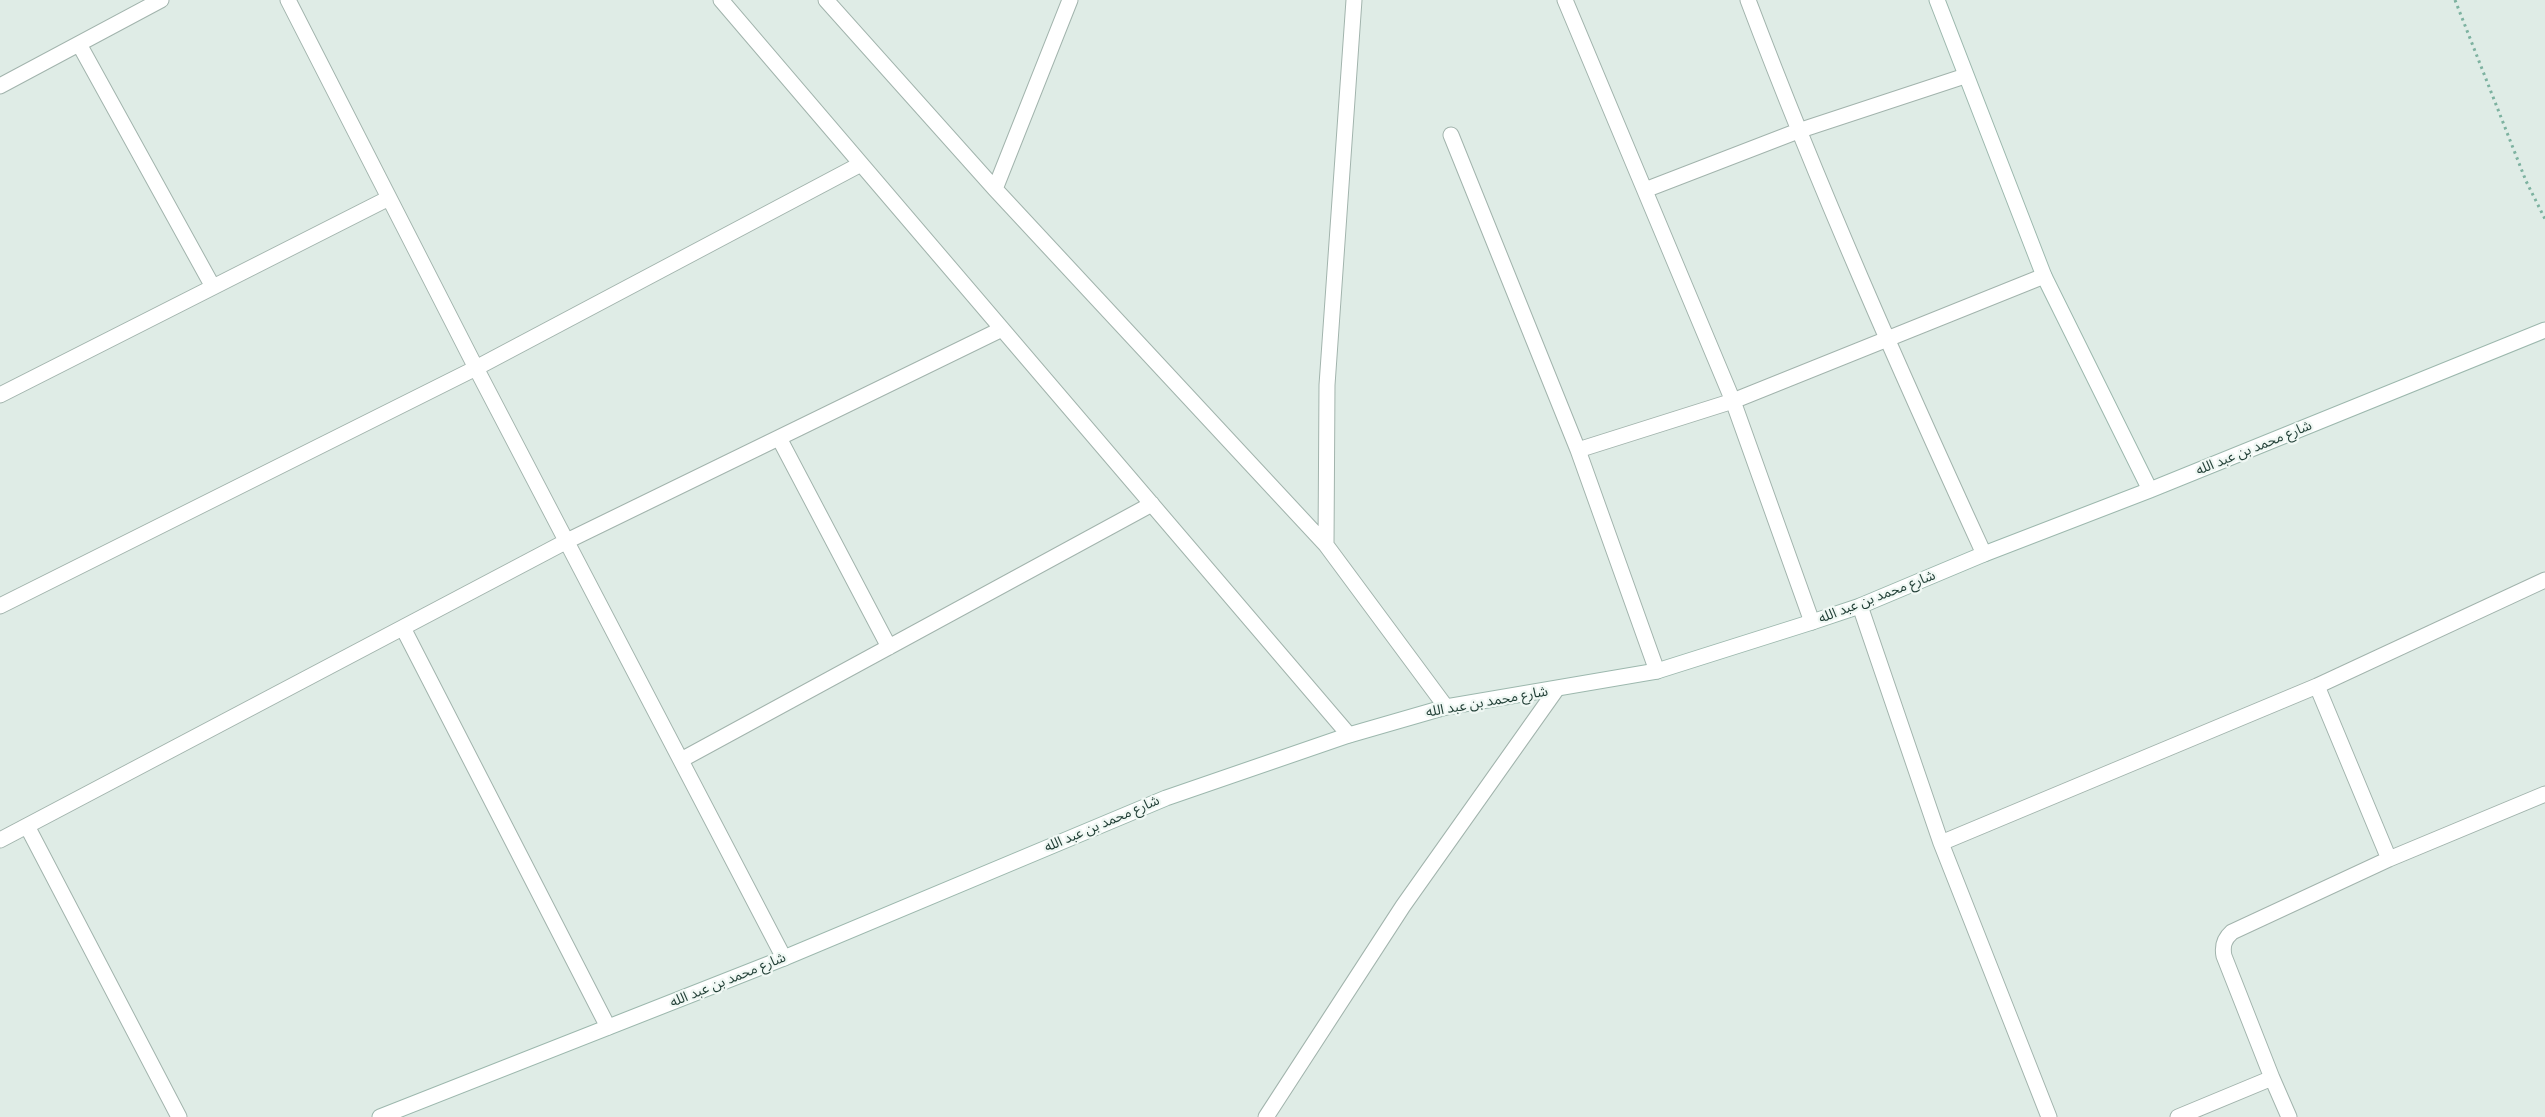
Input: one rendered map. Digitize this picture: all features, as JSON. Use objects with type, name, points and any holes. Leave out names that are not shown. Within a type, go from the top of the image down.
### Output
[{"type":"street","points":[[0,86],[161,0]]},
{"type":"street","points":[[288,0],[476,368],[784,958]]},
{"type":"street","points":[[721,0],[1349,735]]},
{"type":"street","points":[[826,0],[995,189],[1326,545],[1446,707]]},
{"type":"street","points":[[995,189],[1070,0]]},
{"type":"street","points":[[1326,545],[1327,385],[1354,0]]},
{"type":"street","points":[[1565,0],[1734,402],[1812,622]]},
{"type":"street","points":[[1748,0],[1798,132],[1886,340],[1984,554]]},
{"type":"street","points":[[1937,0],[2044,276],[2150,490]]},
{"type":"street","points":[[79,44],[213,287]]},
{"type":"street","points":[[1646,190],[1798,132],[1965,76]]},
{"type":"street","points":[[1451,135],[1578,450],[1657,671]]},
{"type":"street","points":[[0,606],[476,368],[861,164]]},
{"type":"street","points":[[0,394],[389,198]]},
{"type":"street","points":[[1578,450],[1734,402],[2044,276]]},
{"type":"street","points":[[0,840],[567,542],[1002,329]]},
{"type":"street","name":"شارع محمد بن عبد الله","points":[[380,1117],[784,958],[1166,798],[1349,735],[1446,707],[1556,690],[1657,671],[1860,606],[1984,554],[2150,490],[2545,330]]},
{"type":"street","points":[[779,438],[889,647]]},
{"type":"street","points":[[681,760],[1152,504]]},
{"type":"street","points":[[1941,843],[2317,686],[2545,580]]},
{"type":"street","points":[[1860,606],[1941,843],[2049,1117]]},
{"type":"street","points":[[404,628],[608,1027]]},
{"type":"street","points":[[2317,686],[2389,859]]},
{"type":"street","points":[[1266,1117],[1403,906],[1556,690]]},
{"type":"street","points":[[2290,1117],[2272,1078],[2224,956],[2222,948],[2226,937],[2232,932],[2389,859],[2545,794]]},
{"type":"street","points":[[27,826],[179,1117]]},
{"type":"street","points":[[2178,1117],[2272,1078]]},
{"type":"path","points":[[2455,0],[2526,182],[2545,219]]}]
